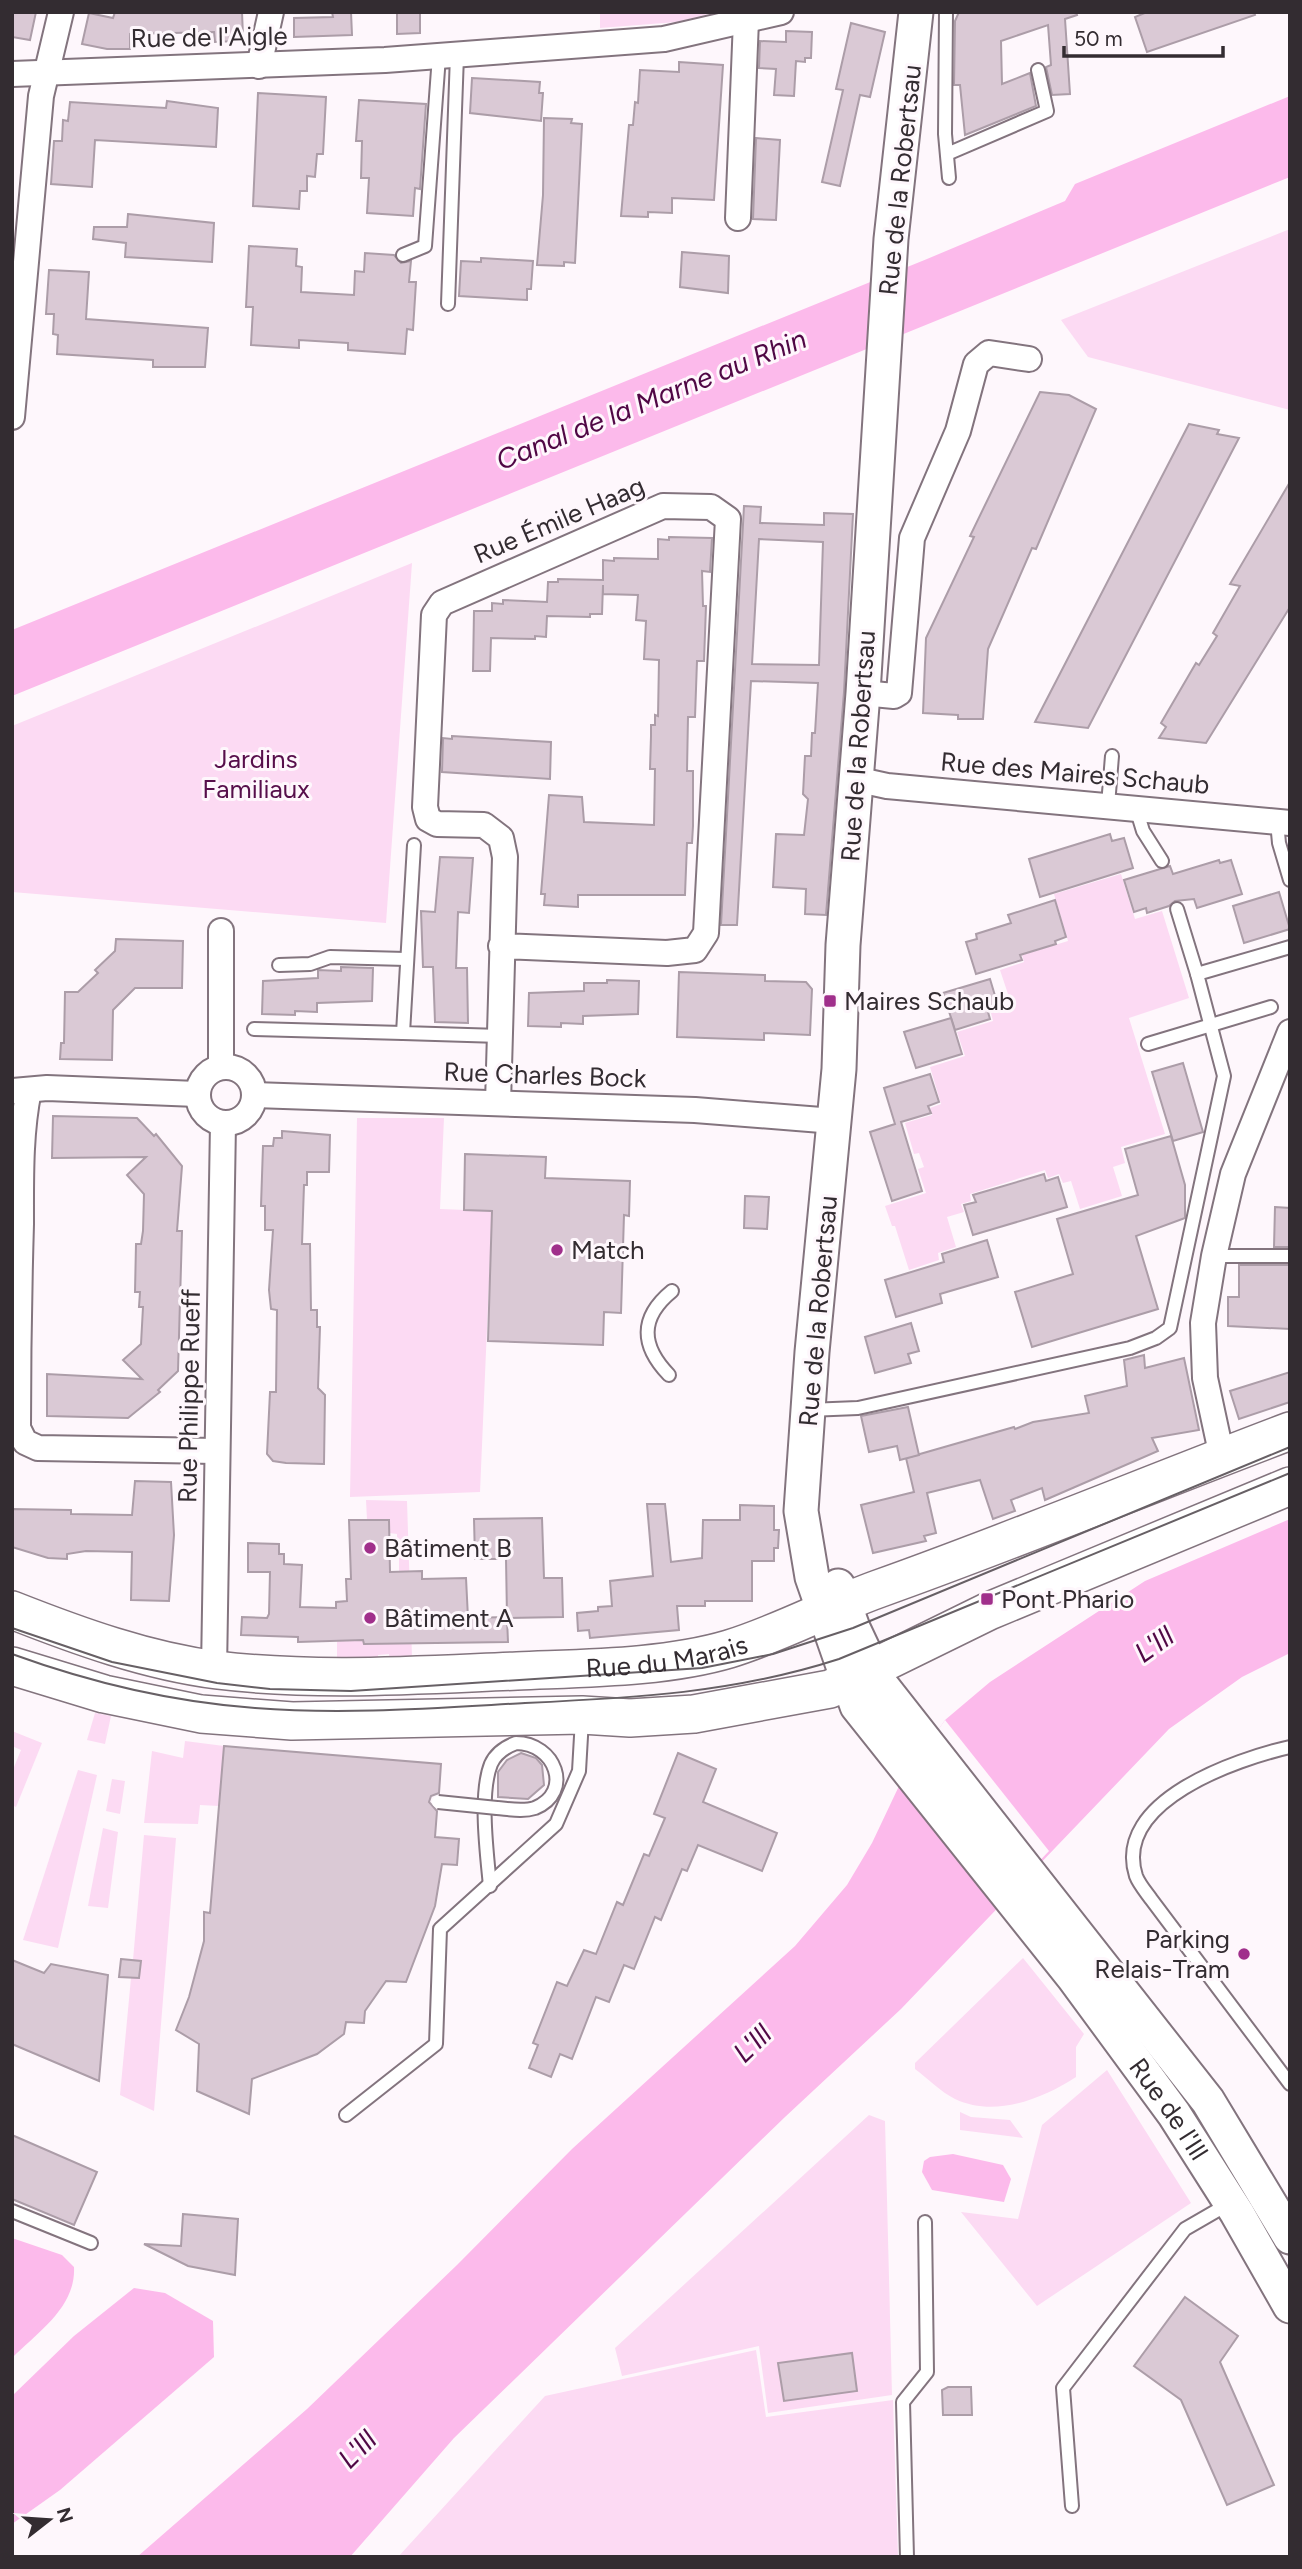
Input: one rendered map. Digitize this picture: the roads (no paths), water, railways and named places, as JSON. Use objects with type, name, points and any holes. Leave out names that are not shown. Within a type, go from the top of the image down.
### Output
[{"type":"main road","name":"Rue de la Robertsau","points":[[803,1495],[794,1530],[793,1581],[797,1610],[819,1614],[803,1495],[808,1410],[834,1121],[891,239],[916,12]]},
{"type":"main road","name":"Rue du Marais","points":[[12,1610],[97,1643],[214,1670],[312,1677],[559,1669],[677,1659],[726,1650],[1290,1431]]},
{"type":"main road","name":"Rue du Marais","points":[[12,1666],[104,1695],[201,1714],[292,1721],[582,1715],[664,1717],[848,1687],[989,1611],[1290,1486]]},
{"type":"main road","points":[[819,1614],[848,1687],[895,1732],[1041,1912]]},
{"type":"main road","name":"Rue de l'Ill","points":[[1041,1912],[1174,2113],[1230,2202],[1290,2306]]},
{"type":"main road","name":"Rue de l'Ill","points":[[1041,1912],[1208,2101],[1290,2236]]},
{"type":"street","points":[[12,417],[39,111],[61,12]]},
{"type":"street","points":[[259,66],[271,12]]},
{"type":"street","name":"Rue de l'Aigle","points":[[12,74],[259,66],[664,39],[782,12]]},
{"type":"street","points":[[738,218],[746,20]]},
{"type":"street","points":[[863,693],[894,696],[899,693],[912,538],[958,431],[976,364],[989,353],[1029,359]]},
{"type":"street","name":"Rue Émile Haag","points":[[498,1103],[501,947],[505,857],[501,838],[484,825],[437,824],[428,819],[425,807],[434,615],[442,603],[663,506],[710,507],[729,519],[706,933],[695,950],[667,953],[501,947]]},
{"type":"street","name":"Rue des Maires Schaub","points":[[855,779],[887,786],[1283,822]]},
{"type":"street","points":[[221,931],[221,1066]]},
{"type":"street","points":[[1222,1457],[1205,1378],[1203,1322],[1214,1256],[1233,1174],[1290,1032]]},
{"type":"street","points":[[221,1066],[229,1066],[244,1073],[254,1095],[248,1112],[232,1122],[223,1123],[208,1117],[198,1103],[197,1094],[207,1073],[221,1066]]},
{"type":"street","points":[[197,1094],[21,1091],[18,1429],[25,1442],[38,1448],[216,1451]]},
{"type":"street","name":"Rue Charles Bock","points":[[254,1095],[695,1110],[834,1121]]},
{"type":"street","name":"Rue Philippe Rueff","points":[[214,1670],[223,1123]]},
{"type":"lane","points":[[946,12],[949,178]]},
{"type":"lane","points":[[403,255],[425,246],[448,55]]},
{"type":"lane","points":[[448,55],[448,303]]},
{"type":"lane","points":[[947,154],[1047,111],[1038,70]]},
{"type":"lane","points":[[1108,805],[1112,756]]},
{"type":"lane","points":[[1136,808],[1143,831],[1162,861]]},
{"type":"lane","points":[[1283,822],[1279,843],[1290,880]]},
{"type":"lane","points":[[403,1033],[414,845]]},
{"type":"lane","points":[[808,1410],[859,1408],[1130,1348],[1156,1338],[1170,1328],[1224,1076],[1177,909]]},
{"type":"lane","points":[[1197,974],[1290,947]]},
{"type":"lane","points":[[279,965],[310,964],[330,957],[406,959]]},
{"type":"lane","points":[[1148,1044],[1271,1007]]},
{"type":"lane","points":[[254,1028],[500,1036]]},
{"type":"lane","points":[[1214,1256],[1290,1256]]},
{"type":"lane","points":[[669,1375],[654,1359],[648,1326],[656,1304],[672,1291]]},
{"type":"lane","points":[[346,2116],[436,2044],[440,1929],[556,1824],[579,1771],[582,1715]]},
{"type":"lane","points":[[438,1802],[497,1808],[534,1808],[550,1796],[555,1786],[554,1764],[539,1747],[516,1743],[496,1755],[491,1765],[485,1825],[490,1886]]},
{"type":"lane","points":[[1290,1746],[1261,1753],[1190,1784],[1155,1807],[1136,1842],[1135,1864],[1136,1877],[1151,1899],[1290,2084]]},
{"type":"lane","points":[[1072,2506],[1063,2388],[1185,2229],[1230,2202]]},
{"type":"lane","points":[[12,2211],[91,2244]]},
{"type":"lane","points":[[906,2557],[903,2402],[927,2372],[925,2222]]},
{"type":"water","name":"Canal de la Marne au Rhin","points":[[1290,96],[1290,177],[12,696],[12,630],[927,259],[1065,201],[1075,184]]},
{"type":"water","name":"L'Ill","points":[[1290,1519],[1290,1653],[1242,1677],[1169,1729],[901,2009],[785,2117],[454,2438],[350,2557],[137,2557],[307,2409],[457,2265],[572,2149],[795,1946],[847,1885],[872,1843],[899,1786],[945,1720],[990,1682],[1145,1581]]},
{"type":"water","points":[[953,2154],[1003,2165],[1011,2179],[1004,2202],[932,2190],[922,2172],[924,2161],[930,2157]]},
{"type":"water","points":[[12,2238],[62,2255],[74,2267],[69,2294],[62,2306],[44,2328],[12,2358]]},
{"type":"water","points":[[134,2288],[165,2293],[213,2321],[214,2357],[60,2490],[12,2524],[12,2396],[74,2336]]},
{"type":"tram line","points":[[12,1628],[112,1662],[217,1683],[270,1689],[351,1691],[702,1668],[773,1654],[853,1628],[1290,1447]]},
{"type":"tram line","points":[[12,1654],[101,1682],[162,1696],[224,1705],[289,1710],[390,1710],[565,1701],[645,1696],[722,1687],[761,1680],[839,1659],[1290,1473]]},
{"type":"place","name":"Maires Schaub","points":[[830,1001]]},
{"type":"place","name":"Match","points":[[557,1250]]},
{"type":"place","name":"Bâtiment B","points":[[370,1548]]},
{"type":"place","name":"Pont Phario","points":[[987,1599]]},
{"type":"place","name":"Bâtiment A","points":[[370,1618]]},
{"type":"place","name":"Parking Relais-Tram","points":[[1244,1954]]},
{"type":"park label","name":"Jardins Familiaux","points":[[256,774]]}]
